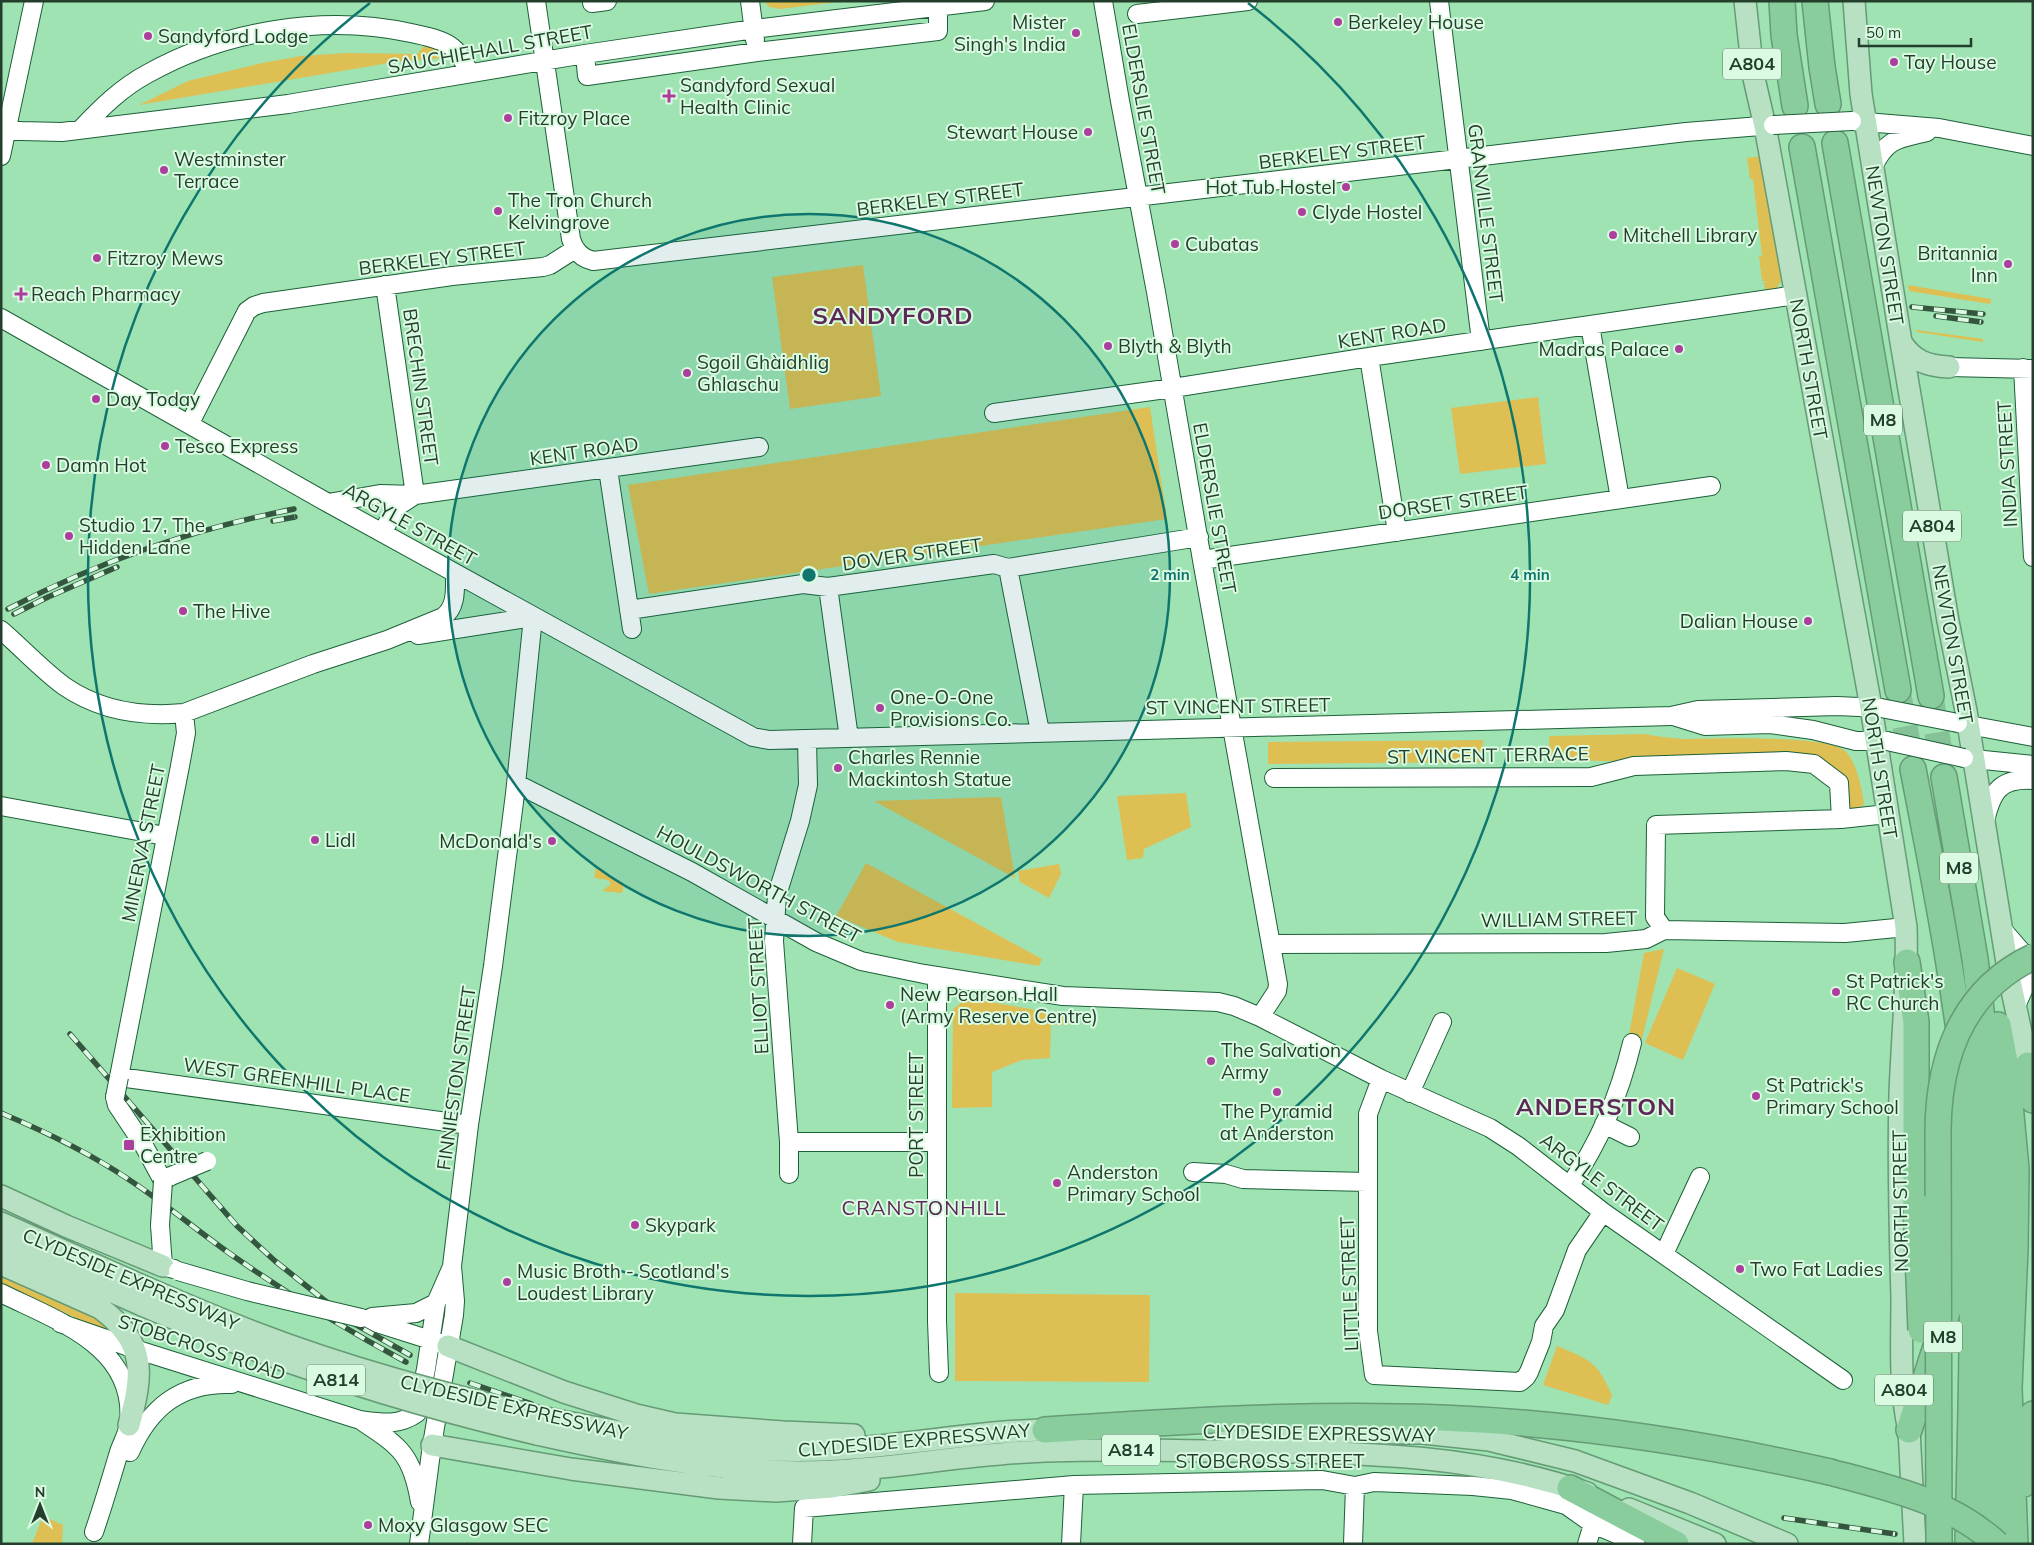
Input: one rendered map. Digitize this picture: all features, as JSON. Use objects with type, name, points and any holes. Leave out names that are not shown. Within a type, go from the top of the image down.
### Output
[{"type":"highway","points":[[1782,1],[1784,35],[1795,106]]},
{"type":"highway","points":[[1815,1],[1828,104]]},
{"type":"highway","name":"M8","points":[[1835,143],[1931,696]]},
{"type":"highway","name":"M8","points":[[1802,147],[1898,690]]},
{"type":"highway","name":"M8","points":[[1913,769],[1935,878],[1967,1098],[1983,1302],[1991,1544]]},
{"type":"highway","name":"M8","points":[[1944,776],[1975,959],[1989,1079],[1993,1180],[1983,1302],[1968,1544]]},
{"type":"highway","points":[[1909,1430],[1950,1303],[1954,1197],[1950,1083],[1916,837],[1918,794]]},
{"type":"highway","name":"M8","points":[[1939,1517],[1938,1129],[1939,1097],[1944,1067],[1951,1046],[1972,1007],[2000,978],[2033,957]]},
{"type":"highway","name":"M8","points":[[1975,959],[1993,992],[2007,1072],[2016,1169],[2015,1250],[2009,1388],[2017,1544]]},
{"type":"highway","points":[[1907,962],[1916,1022],[1916,1205],[1924,1393],[1939,1517],[1939,1544]]},
{"type":"highway","points":[[2030,1071],[2033,1100]]},
{"type":"highway","name":"M8","points":[[1938,1129],[1948,1544]]},
{"type":"highway","points":[[2017,1544],[2033,1414]]},
{"type":"highway","points":[[1045,1430],[1235,1418],[1412,1417],[1479,1420],[1602,1431],[1777,1460],[1881,1486],[1931,1502],[1974,1525],[1997,1544]]},
{"type":"highway","points":[[1570,1488],[1676,1544]]},
{"type":"main road","name":"NORTH STREET","points":[[1745,1],[1753,74],[1769,125],[1796,295],[1876,707],[1887,814],[1906,927],[1907,962],[1899,1124],[1903,1381],[1905,1412],[1909,1430],[1913,1541]]},
{"type":"main road","name":"NEWTON STREET","points":[[1854,1],[1861,94],[1859,122],[1873,167],[1963,724],[1984,821],[2016,1006],[2030,1071]]},
{"type":"main road","points":[[1901,342],[1911,356],[1923,363],[1948,367]]},
{"type":"main road","points":[[1911,401],[1917,386],[1922,380],[1948,367]]},
{"type":"main road","points":[[1,1196],[66,1226],[170,1268]]},
{"type":"main road","name":"CLYDESIDE EXPRESSWAY","points":[[1,1223],[145,1296]]},
{"type":"main road","name":"CLYDESIDE EXPRESSWAY","points":[[1,1243],[145,1296],[539,1426],[683,1462],[770,1471],[843,1470],[1027,1452],[1109,1450],[1368,1453],[1413,1456],[1479,1466],[1544,1480],[1651,1517],[1715,1544]]},
{"type":"main road","points":[[1,1264],[100,1308],[112,1316],[125,1330],[135,1349],[139,1367],[139,1384],[129,1425]]},
{"type":"main road","points":[[439,1343],[564,1392],[636,1415],[675,1424],[830,1435],[997,1433]]},
{"type":"main road","name":"CLYDESIDE EXPRESSWAY","points":[[539,1426],[616,1432],[715,1447],[793,1450],[841,1449],[1045,1430],[1423,1433],[1489,1440],[1575,1461],[1690,1503],[1787,1544]]},
{"type":"main road","points":[[432,1445],[580,1470],[719,1488],[776,1491],[832,1487],[1027,1452]]},
{"type":"street","points":[[1,156],[4,129],[34,1]]},
{"type":"street","points":[[536,1],[569,229],[575,249]]},
{"type":"street","points":[[750,1],[757,52]]},
{"type":"street","name":"SAUCHIEHALL STREET","points":[[4,129],[42,132],[81,130],[288,104],[585,54],[754,29],[985,1]]},
{"type":"street","name":"ELDERSLIE STREET","points":[[1103,1],[1278,984],[1277,991],[1260,1017]]},
{"type":"street","points":[[1137,14],[1164,6],[1248,1]]},
{"type":"street","name":"GRANVILLE STREET","points":[[1439,1],[1481,341]]},
{"type":"street","points":[[585,54],[587,76],[757,52],[938,31],[938,7]]},
{"type":"street","points":[[81,130],[111,98],[148,73],[211,46],[271,31],[334,26],[375,27],[394,30],[447,44],[457,52],[470,73]]},
{"type":"street","name":"BERKELEY STREET","points":[[190,423],[248,311],[254,306],[263,303],[465,274],[543,267],[557,261],[575,249],[589,260],[598,261],[1686,132],[1769,125],[1859,122],[1939,128],[2033,146]]},
{"type":"street","points":[[1873,167],[1880,152],[1890,143],[1939,128]]},
{"type":"street","name":"BRECHIN STREET","points":[[385,285],[414,495]]},
{"type":"street","name":"KENT ROAD","points":[[994,413],[1796,295]]},
{"type":"street","name":"ARGYLE STREET","points":[[1,318],[533,617],[753,737],[769,740],[807,740]]},
{"type":"street","points":[[1590,325],[1620,499]]},
{"type":"street","points":[[1369,357],[1397,532]]},
{"type":"street","points":[[1948,367],[2028,368]]},
{"type":"street","name":"INDIA STREET","points":[[2028,368],[2033,557]]},
{"type":"street","name":"KENT ROAD","points":[[328,502],[380,494],[414,495],[759,447]]},
{"type":"street","points":[[608,469],[632,630]]},
{"type":"street","name":"DORSET STREET","points":[[1202,560],[1711,486]]},
{"type":"street","points":[[383,532],[396,508],[414,495]]},
{"type":"street","name":"DOVER STREET","points":[[629,610],[803,584],[828,587],[994,564],[1008,568],[1199,537]]},
{"type":"street","points":[[1008,568],[1040,732]]},
{"type":"street","points":[[1,630],[64,686],[90,700],[115,709],[141,714],[163,715],[184,712],[313,664],[387,640],[443,618],[453,605],[455,572]]},
{"type":"street","points":[[828,587],[849,738]]},
{"type":"street","points":[[387,640],[533,617]]},
{"type":"street","name":"FINNIESTON STREET","points":[[419,1544],[432,1445],[439,1343],[455,1301],[452,1266],[469,1124],[493,966],[516,784],[533,617]]},
{"type":"street","name":"ST VINCENT STREET","points":[[807,740],[1040,732],[1671,716],[1698,710],[1837,706],[1876,707],[2033,737]]},
{"type":"street","name":"MINERVA STREET","points":[[170,1268],[160,1225],[167,1178],[117,1106],[114,1097],[125,1079],[124,1054],[186,733],[184,712]]},
{"type":"street","name":"ST VINCENT STREET","points":[[1671,716],[1705,726],[1770,724],[1813,730],[1856,741],[1881,742],[1969,758],[2033,765]]},
{"type":"street","name":"ELLIOT STREET","points":[[789,1174],[774,918],[777,896],[800,821],[808,785],[807,740]]},
{"type":"street","name":"ST VINCENT TERRACE","points":[[1274,778],[1591,777],[1634,766],[1786,762],[1814,764],[1839,782],[1841,819]]},
{"type":"street","points":[[1984,821],[1989,803],[2004,783],[2018,779],[2033,780]]},
{"type":"street","name":"HOULDSWORTH STREET","points":[[516,784],[692,872],[816,942],[861,961],[937,976],[1076,998],[1218,1002],[1234,1006],[1260,1017]]},
{"type":"street","points":[[1,806],[165,836]]},
{"type":"street","points":[[1664,930],[1655,917],[1656,825],[1841,819],[1887,814]]},
{"type":"street","name":"WILLIAM STREET","points":[[1271,944],[1606,943],[1646,939],[1664,930],[1845,933],[1906,927]]},
{"type":"street","points":[[2002,929],[2022,952],[2033,957]]},
{"type":"street","name":"PORT STREET","points":[[937,976],[937,1321],[939,1373]]},
{"type":"street","points":[[2016,1006],[2024,988],[2033,978]]},
{"type":"street","name":"ARGYLE STREET","points":[[1260,1017],[1410,1093],[1490,1128],[1518,1146],[1603,1212],[1664,1254],[1818,1372],[1843,1380]]},
{"type":"street","points":[[1410,1093],[1442,1022]]},
{"type":"street","points":[[1570,1185],[1583,1167],[1604,1124],[1626,1070],[1632,1043]]},
{"type":"street","name":"WEST GREENHILL PLACE","points":[[125,1079],[469,1124]]},
{"type":"street","name":"LITTLE STREET","points":[[1381,1079],[1368,1114],[1368,1331],[1374,1375],[1520,1382],[1529,1372],[1541,1342],[1544,1326],[1555,1310],[1577,1250],[1603,1212]]},
{"type":"street","points":[[1604,1124],[1630,1137]]},
{"type":"street","points":[[788,1142],[937,1142]]},
{"type":"street","points":[[167,1178],[209,1161]]},
{"type":"street","points":[[1193,1172],[1226,1174],[1244,1179],[1368,1182]]},
{"type":"street","points":[[1664,1254],[1700,1177]]},
{"type":"street","points":[[360,1420],[396,1423],[408,1419],[417,1412],[426,1369],[439,1343],[436,1303],[452,1266]]},
{"type":"street","points":[[170,1268],[247,1291],[362,1318],[439,1343]]},
{"type":"street","name":"STOBCROSS ROAD","points":[[1,1293],[96,1344],[118,1367],[127,1394],[129,1425],[92,1538]]},
{"type":"street","points":[[362,1318],[416,1313],[436,1303]]},
{"type":"street","name":"STOBCROSS ROAD","points":[[60,1323],[135,1349],[360,1420]]},
{"type":"street","points":[[92,1538],[139,1432],[155,1412],[174,1396],[201,1386],[250,1384]]},
{"type":"street","points":[[360,1420],[394,1442],[407,1458],[416,1480],[422,1519]]},
{"type":"street","name":"STOBCROSS STREET","points":[[802,1544],[804,1508],[1074,1485],[1322,1480],[1355,1486],[1374,1482],[1473,1486],[1512,1490],[1566,1505],[1593,1524],[1635,1542]]},
{"type":"street","points":[[1071,1544],[1074,1485]]},
{"type":"street","points":[[1353,1544],[1355,1486]]},
{"type":"street","points":[[1587,1544],[1593,1524]]},
{"type":"shaded area","points":[[764,1],[844,1],[781,9],[769,7]]},
{"type":"shaded area","points":[[427,43],[447,53],[443,58],[395,62],[139,105],[188,81],[262,63],[301,56],[347,53],[417,54]]},
{"type":"shaded area","points":[[1762,156],[1782,279],[1777,288],[1767,292],[1763,283],[1766,281],[1762,281],[1759,256],[1762,256],[1753,179],[1750,179],[1747,158]]},
{"type":"shaded area","points":[[863,265],[881,396],[790,409],[772,277]]},
{"type":"shaded area","points":[[1908,285],[1991,299],[1990,304],[1909,291]]},
{"type":"shaded area","points":[[1916,330],[1983,339],[1983,342],[1917,332]]},
{"type":"shaded area","points":[[1538,397],[1546,464],[1460,474],[1451,408]]},
{"type":"shaded area","points":[[1150,407],[1167,519],[649,594],[628,485]]},
{"type":"shaded area","points":[[1644,734],[1682,739],[1741,738],[1793,740],[1833,746],[1845,751],[1849,755],[1860,783],[1864,804],[1859,809],[1847,811],[1824,765],[1550,760],[1549,736]]},
{"type":"shaded area","points":[[1483,740],[1484,762],[1268,764],[1268,742]]},
{"type":"shaded area","points":[[1186,793],[1191,827],[1144,849],[1143,858],[1127,860],[1117,796]]},
{"type":"shaded area","points":[[1001,797],[1015,878],[874,801]]},
{"type":"shaded area","points":[[866,863],[1042,959],[1039,966],[898,942],[836,916]]},
{"type":"shaded area","points":[[1059,864],[1061,874],[1049,898],[1020,882],[1018,871]]},
{"type":"shaded area","points":[[596,867],[624,884],[622,893],[602,891],[611,884],[608,880],[594,878]]},
{"type":"shaded area","points":[[1664,949],[1642,1039],[1629,1035],[1644,953]]},
{"type":"shaded area","points":[[1677,968],[1715,984],[1683,1060],[1645,1043]]},
{"type":"shaded area","points":[[963,997],[1069,1016],[1069,1025],[1051,1025],[1050,1058],[1022,1060],[992,1072],[992,1107],[952,1108],[953,1009],[960,1004]]},
{"type":"shaded area","points":[[1,1271],[107,1319],[119,1335],[78,1319],[1,1283]]},
{"type":"shaded area","points":[[955,1293],[1150,1295],[1149,1382],[955,1381]]},
{"type":"shaded area","points":[[1557,1346],[1585,1359],[1597,1368],[1612,1395],[1608,1405],[1543,1385]]},
{"type":"shaded area","points":[[43,1516],[63,1525],[62,1544],[32,1544]]},
{"type":"tunnel","points":[[1898,690],[1913,769]]},
{"type":"tunnel","points":[[1931,696],[1944,777]]},
{"type":"railway","points":[[1912,307],[1983,314]]},
{"type":"railway","points":[[1936,316],[1981,322]]},
{"type":"railway","points":[[8,609],[43,591],[147,548],[256,517],[294,509]]},
{"type":"railway","points":[[273,521],[295,517]]},
{"type":"railway","points":[[14,614],[117,567]]},
{"type":"railway","points":[[70,1034],[237,1226],[275,1261],[353,1323],[410,1355]]},
{"type":"railway","points":[[1,1113],[66,1143],[113,1169],[272,1282],[338,1324],[406,1362]]},
{"type":"railway","points":[[470,1383],[532,1404]]},
{"type":"railway","points":[[467,1391],[529,1412]]},
{"type":"railway","points":[[1784,1518],[1895,1534]]},
{"type":"place","name":"Berkeley House","points":[[1338,22]]},
{"type":"place","name":"Mister Singh's India","points":[[1076,33]]},
{"type":"place","name":"Sandyford Lodge","points":[[148,36]]},
{"type":"place","name":"Tay House","points":[[1894,62]]},
{"type":"place","name":"Sandyford Sexual Health Clinic","points":[[669,96]]},
{"type":"place","name":"Fitzroy Place","points":[[508,118]]},
{"type":"place","name":"Stewart House","points":[[1088,132]]},
{"type":"place","name":"Westminster Terrace","points":[[164,170]]},
{"type":"place","name":"Hot Tub Hostel","points":[[1346,187]]},
{"type":"place","name":"The Tron Church Kelvingrove","points":[[498,211]]},
{"type":"place","name":"Clyde Hostel","points":[[1302,212]]},
{"type":"place","name":"Mitchell Library","points":[[1613,235]]},
{"type":"place","name":"Cubatas","points":[[1175,244]]},
{"type":"place","name":"Fitzroy Mews","points":[[97,258]]},
{"type":"place","name":"Britannia Inn","points":[[2008,264]]},
{"type":"place","name":"Reach Pharmacy","points":[[21,294]]},
{"type":"place","name":"Blyth & Blyth","points":[[1108,346]]},
{"type":"place","name":"Madras Palace","points":[[1679,349]]},
{"type":"place","name":"Sgoil Ghàidhlig Ghlaschu","points":[[687,373]]},
{"type":"place","name":"Day Today","points":[[96,399]]},
{"type":"place","name":"Tesco Express","points":[[165,446]]},
{"type":"place","name":"Damn Hot","points":[[46,465]]},
{"type":"place","name":"Studio 17, The Hidden Lane","points":[[69,536]]},
{"type":"place","name":"The Hive","points":[[183,611]]},
{"type":"place","name":"Dalian House","points":[[1808,621]]},
{"type":"place","name":"One-O-One Provisions Co.","points":[[880,708]]},
{"type":"place","name":"Charles Rennie Mackintosh Statue","points":[[838,768]]},
{"type":"place","name":"Lidl","points":[[315,840]]},
{"type":"place","name":"McDonald's","points":[[552,841]]},
{"type":"place","name":"St Patrick's RC Church","points":[[1836,992]]},
{"type":"place","name":"New Pearson Hall (Army Reserve Centre)","points":[[890,1005]]},
{"type":"place","name":"The Salvation Army","points":[[1211,1061]]},
{"type":"place","name":"The Pyramid at Anderston","points":[[1277,1092]]},
{"type":"place","name":"St Patrick's Primary School","points":[[1756,1096]]},
{"type":"place","name":"Exhibition Centre","points":[[129,1145]]},
{"type":"place","name":"Anderston Primary School","points":[[1057,1183]]},
{"type":"place","name":"Skypark","points":[[635,1225]]},
{"type":"place","name":"Two Fat Ladies","points":[[1740,1269]]},
{"type":"place","name":"Music Broth - Scotland's Loudest Library","points":[[507,1282]]},
{"type":"place","name":"Moxy Glasgow SEC","points":[[368,1525]]},
{"type":"district","name":"SANDYFORD","points":[[893,316]]},
{"type":"district","name":"ANDERSTON","points":[[1596,1107]]},
{"type":"district","name":"CRANSTONHILL","points":[[924,1208]]}]
